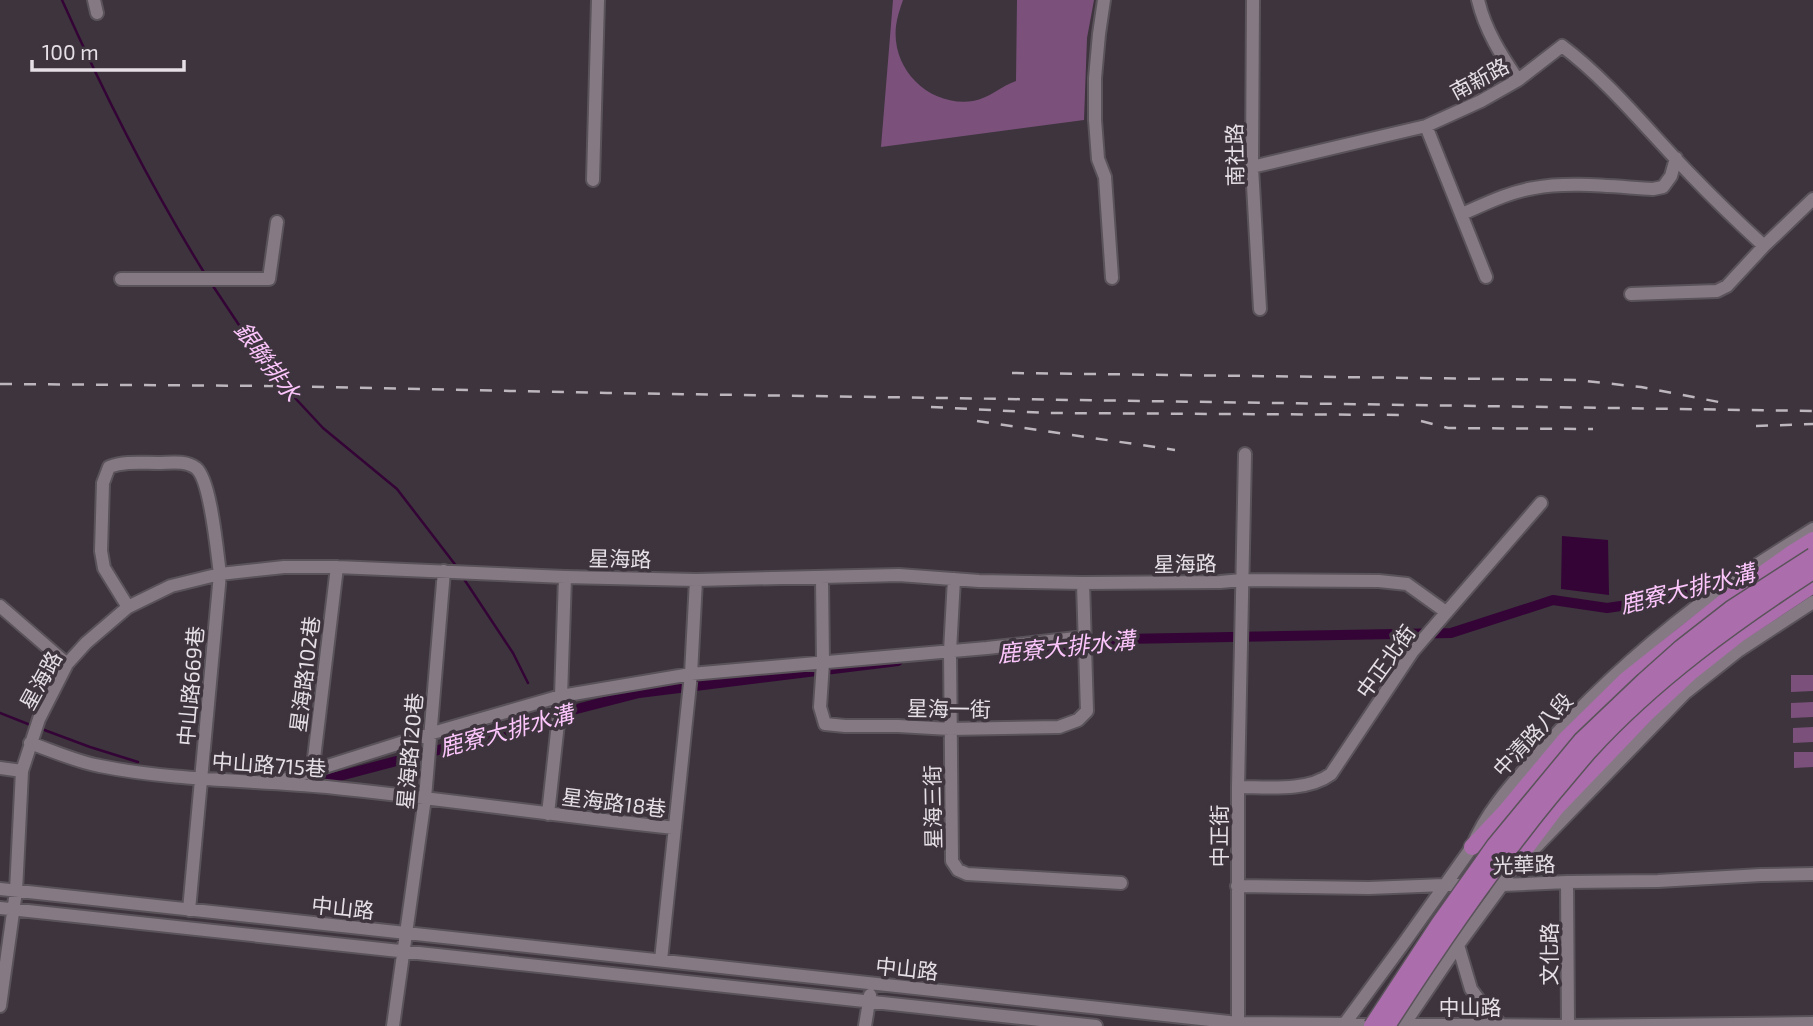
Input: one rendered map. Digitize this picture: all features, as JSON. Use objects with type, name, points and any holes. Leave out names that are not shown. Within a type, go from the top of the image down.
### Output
[{"type":"main road","points":[[1472,847],[1565,740],[1626,680],[1729,598],[1813,540]]},
{"type":"main road","points":[[1372,1026],[1438,924],[1495,845],[1581,741],[1681,648],[1731,609],[1813,556]]},
{"type":"main road","points":[[1387,1026],[1510,847],[1589,751],[1683,663],[1753,610],[1813,571]]},
{"type":"main road","points":[[1515,862],[1556,808],[1655,705],[1691,672],[1740,634],[1813,585]]},
{"type":"street","points":[[94,0],[97,13]]},
{"type":"street","points":[[593,180],[598,0]]},
{"type":"street","points":[[1104,0],[1098,34],[1095,120],[1098,159],[1105,177],[1112,278]]},
{"type":"street","name":"南社路","points":[[1252,0],[1252,167],[1260,309]]},
{"type":"street","points":[[1478,0],[1490,35],[1518,80]]},
{"type":"street","name":"南新路","points":[[1252,167],[1426,126],[1481,101],[1518,80],[1562,46],[1581,61],[1676,158]]},
{"type":"street","points":[[1426,126],[1486,277]]},
{"type":"street","points":[[1462,214],[1498,198],[1535,187],[1663,187],[1671,176],[1676,158]]},
{"type":"street","points":[[1676,158],[1763,246]]},
{"type":"street","points":[[1631,294],[1717,291],[1727,286],[1763,246],[1813,199]]},
{"type":"street","points":[[121,279],[269,279],[276,222]]},
{"type":"street","name":"中正街","points":[[1238,1025],[1238,787],[1245,454]]},
{"type":"street","name":"中山路669巷","points":[[128,607],[104,568],[101,551],[103,483],[109,467],[122,463],[185,463],[197,469],[206,484],[220,574],[189,909]]},
{"type":"street","name":"中正北街","points":[[1238,787],[1306,786],[1320,782],[1331,774],[1413,652],[1541,503]]},
{"type":"street","name":"中清路八段","points":[[1344,1025],[1472,847],[1477,834],[1503,794],[1577,711],[1697,606],[1813,529]]},
{"type":"street","name":"星海路","points":[[0,1006],[16,891],[22,771],[39,719],[67,664],[86,643],[128,607],[171,586],[220,574],[284,566],[696,580],[899,575],[1083,583],[1242,580],[1379,582],[1407,584],[1446,612]]},
{"type":"street","name":"星海路102巷","points":[[312,786],[337,567]]},
{"type":"street","name":"星海路120巷","points":[[396,1022],[425,798],[444,571]]},
{"type":"street","points":[[548,814],[561,696],[565,577]]},
{"type":"street","name":"星海一街","points":[[821,578],[823,663],[820,706],[825,724],[950,729],[1059,727],[1078,720],[1087,711],[1083,583]]},
{"type":"street","name":"星海三街","points":[[954,579],[950,651],[952,861],[958,870],[967,874],[1121,883]]},
{"type":"street","points":[[661,960],[691,674],[696,580]]},
{"type":"street","points":[[1404,1025],[1502,885],[1515,862],[1532,850],[1685,693],[1738,651],[1813,602]]},
{"type":"street","points":[[0,607],[67,664]]},
{"type":"street","points":[[277,782],[561,696],[691,674],[1085,636]]},
{"type":"street","name":"中山路715巷","points":[[30,743],[98,766],[202,779],[277,782],[548,814]]},
{"type":"street","points":[[0,768],[22,771]]},
{"type":"street","name":"星海路18巷","points":[[548,814],[675,828]]},
{"type":"street","name":"光華路","points":[[1237,886],[1369,888],[1658,881],[1813,874]]},
{"type":"street","name":"文化路","points":[[1567,882],[1568,1026]]},
{"type":"street","name":"中山路","points":[[0,889],[1238,1025],[1568,1026],[1813,1023]]},
{"type":"street","name":"中山路","points":[[0,908],[1096,1026]]},
{"type":"street","points":[[1458,945],[1471,989],[1502,1026]]},
{"type":"street","points":[[865,1026],[870,1002],[870,983]]},
{"type":"shaded area","points":[[893,0],[903,0],[896,23],[896,42],[900,57],[916,82],[942,98],[973,101],[1016,81],[1017,0],[1094,0],[1087,38],[1084,120],[881,147]]},
{"type":"shaded area","points":[[1562,536],[1608,540],[1609,595],[1561,589]]},
{"type":"shaded area","points":[[1791,675],[1813,675],[1813,691],[1791,692]]},
{"type":"shaded area","points":[[1813,702],[1813,717],[1791,718],[1791,703]]},
{"type":"shaded area","points":[[1813,727],[1813,742],[1793,743],[1793,728]]},
{"type":"shaded area","points":[[1794,752],[1813,752],[1813,767],[1794,768]]},
{"type":"waterway","name":"銀聯排水","points":[[62,0],[129,140],[205,274]]},
{"type":"waterway","name":"銀聯排水","points":[[211,283],[269,370],[323,428],[397,489],[457,567]]},
{"type":"waterway","name":"銀聯排水","points":[[462,576],[513,653],[528,683]]},
{"type":"waterway","name":"鹿寮大排水溝","points":[[1019,650],[1123,639],[1451,633],[1553,600],[1607,608],[1655,601],[1734,577]]},
{"type":"waterway","name":"鹿寮大排水溝","points":[[317,782],[510,731],[565,712],[639,693],[898,661]]},
{"type":"waterway","points":[[0,713],[33,726]]},
{"type":"waterway","points":[[39,728],[138,762]]},
{"type":"railway","points":[[1012,373],[1576,380],[1641,387],[1724,403]]},
{"type":"railway","points":[[0,384],[1813,411]]},
{"type":"railway","points":[[931,407],[1047,413],[1410,415]]},
{"type":"railway","points":[[977,421],[1175,450]]},
{"type":"railway","points":[[1421,421],[1448,428],[1593,429]]},
{"type":"railway","points":[[1756,426],[1813,424]]}]
